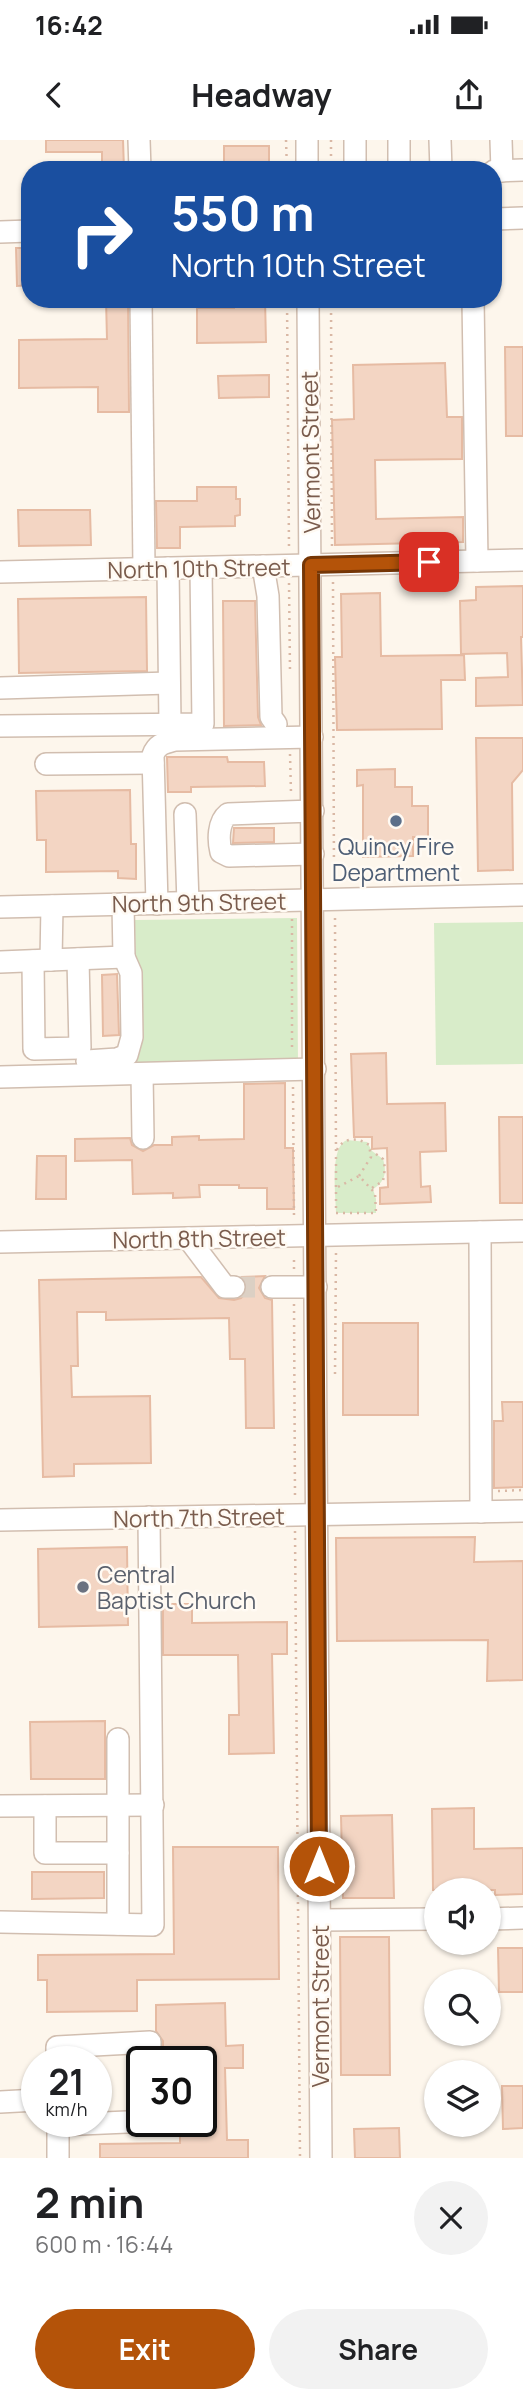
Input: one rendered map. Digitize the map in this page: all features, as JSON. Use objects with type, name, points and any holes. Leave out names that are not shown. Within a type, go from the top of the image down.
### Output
[{"type":"street","points":[[139,140],[140,161]]},
{"type":"street","points":[[307,140],[307,161]]},
{"type":"street","points":[[355,140],[355,161]]},
{"type":"street","points":[[399,140],[399,161]]},
{"type":"street","points":[[440,140],[441,161]]},
{"type":"street","points":[[501,140],[506,171]]},
{"type":"street","points":[[502,219],[523,218]]},
{"type":"street","points":[[0,232],[21,231]]},
{"type":"street","points":[[141,308],[144,569]]},
{"type":"street","name":"Vermont Street","points":[[308,308],[313,855],[324,899],[315,1069],[321,2158]]},
{"type":"street","points":[[472,308],[477,561]]},
{"type":"street","name":"North 10th Street","points":[[0,572],[523,560]]},
{"type":"street","points":[[262,566],[268,596],[271,717],[276,724]]},
{"type":"street","points":[[168,568],[170,724]]},
{"type":"street","points":[[201,568],[203,729],[260,730],[290,716],[312,715]]},
{"type":"street","points":[[169,604],[201,602]]},
{"type":"street","points":[[0,688],[169,683]]},
{"type":"street","points":[[0,726],[202,724]]},
{"type":"street","points":[[157,904],[153,763],[156,748],[160,744],[175,740],[312,737]]},
{"type":"street","points":[[46,764],[153,763]]},
{"type":"street","points":[[313,811],[228,814],[223,818],[220,827],[220,847],[221,852],[229,856],[313,855]]},
{"type":"street","points":[[185,814],[188,903]]},
{"type":"street","name":"North 9th Street","points":[[0,907],[523,895]]},
{"type":"street","points":[[45,1049],[56,1061],[117,1059],[127,1055],[132,1037],[131,973],[124,957],[123,904]]},
{"type":"street","points":[[51,906],[42,960],[34,1049],[80,1048],[78,959]]},
{"type":"street","points":[[0,962],[124,957]]},
{"type":"street","points":[[0,1077],[315,1069]]},
{"type":"street","points":[[142,1074],[143,1139]]},
{"type":"street","points":[[480,1231],[481,1501]]},
{"type":"street","name":"North 8th Street","points":[[0,1242],[523,1231]]},
{"type":"street","points":[[188,1238],[225,1287],[233,1287]]},
{"type":"street","points":[[272,1287],[316,1287]]},
{"type":"street","name":"North 7th Street","points":[[0,1520],[317,1516],[481,1501],[523,1511]]},
{"type":"street","points":[[0,1922],[153,1925],[149,1517]]},
{"type":"street","points":[[118,1739],[118,1924]]},
{"type":"street","points":[[0,1806],[153,1805]]},
{"type":"street","points":[[45,1806],[45,1853],[118,1853]]},
{"type":"street","points":[[501,1919],[523,1918]]},
{"type":"street","points":[[320,1920],[424,1919]]},
{"type":"street","points":[[76,2046],[150,2042],[150,2046]]},
{"type":"street","points":[[0,2102],[21,2101]]},
{"type":"street","points":[[58,2137],[58,2158]]},
{"type":"path","points":[[286,140],[286,161]]},
{"type":"path","points":[[331,140],[331,161]]},
{"type":"path","points":[[331,308],[332,564],[324,899],[336,1156],[336,1213],[376,1213],[376,1199],[372,1188],[359,1176]]},
{"type":"path","points":[[336,1156],[338,1146],[347,1140],[367,1142],[372,1151],[383,1159],[385,1168],[383,1181],[372,1188]]},
{"type":"path","points":[[336,1188],[359,1176],[368,1164],[372,1151]]},
{"type":"path","points":[[481,1501],[523,1490]]},
{"type":"green space","points":[[297,918],[298,1065],[137,1068],[135,920]]},
{"type":"green space","points":[[523,922],[523,1064],[436,1065],[434,923]]},
{"type":"green space","points":[[347,1140],[367,1142],[372,1151],[383,1159],[384,1177],[373,1189],[376,1213],[336,1213],[336,1161],[341,1144]]},
{"type":"building","points":[[46,140],[123,140],[124,161],[102,161],[102,152],[46,152]]},
{"type":"building","points":[[224,146],[269,146],[269,161],[224,161]]},
{"type":"building","points":[[16,248],[21,248],[21,286],[17,286]]},
{"type":"building","points":[[106,308],[128,308],[129,412],[98,412],[98,387],[19,388],[19,340],[107,339]]},
{"type":"building","points":[[197,308],[265,308],[266,342],[197,343]]},
{"type":"building","points":[[505,347],[523,347],[523,436],[506,436]]},
{"type":"building","points":[[445,363],[447,417],[462,417],[462,459],[375,460],[376,519],[463,517],[463,542],[335,545],[332,420],[354,419],[353,365]]},
{"type":"building","points":[[269,375],[269,397],[219,398],[218,376]]},
{"type":"building","points":[[197,487],[236,487],[236,499],[240,499],[240,515],[235,516],[235,526],[180,527],[180,548],[157,548],[156,501],[197,501]]},
{"type":"building","points":[[18,510],[90,510],[91,545],[19,546]]},
{"type":"building","points":[[523,586],[523,705],[476,706],[476,678],[508,677],[507,653],[461,654],[460,601],[476,600],[476,587]]},
{"type":"building","points":[[380,593],[381,656],[464,655],[465,680],[441,680],[442,729],[337,730],[335,657],[342,657],[341,594]]},
{"type":"building","points":[[146,597],[147,671],[19,673],[18,599]]},
{"type":"building","points":[[223,601],[255,601],[258,717],[261,725],[224,726]]},
{"type":"building","points":[[476,738],[523,738],[523,770],[512,783],[513,870],[478,871]]},
{"type":"building","points":[[167,757],[227,757],[228,762],[264,762],[265,786],[191,787],[191,792],[168,792]]},
{"type":"building","name":"Quincy Fire Department","points":[[395,769],[395,787],[412,787],[412,806],[428,806],[428,837],[413,837],[413,856],[363,857],[363,785],[357,786],[357,770]]},
{"type":"building","points":[[130,790],[131,844],[136,844],[136,879],[118,878],[118,871],[46,872],[46,840],[37,840],[36,791]]},
{"type":"building","points":[[234,828],[274,828],[274,842],[233,843]]},
{"type":"building","points":[[117,974],[119,1035],[103,1036],[102,975]]},
{"type":"building","points":[[386,1053],[387,1104],[445,1103],[446,1151],[420,1152],[421,1187],[430,1186],[431,1202],[380,1204],[380,1188],[388,1187],[387,1148],[372,1149],[372,1137],[354,1137],[351,1054]]},
{"type":"building","points":[[285,1083],[285,1148],[293,1148],[294,1209],[267,1209],[267,1188],[239,1188],[239,1185],[199,1185],[200,1197],[173,1198],[173,1193],[133,1194],[132,1160],[75,1161],[75,1139],[130,1138],[132,1145],[143,1151],[154,1145],[172,1145],[172,1137],[199,1136],[199,1140],[244,1139],[244,1084]]},
{"type":"building","points":[[499,1117],[523,1117],[523,1203],[500,1203]]},
{"type":"building","points":[[37,1156],[66,1156],[66,1199],[36,1199]]},
{"type":"building","points":[[265,1276],[259,1288],[265,1298],[272,1300],[274,1428],[246,1428],[245,1359],[230,1359],[229,1318],[106,1320],[106,1312],[77,1312],[78,1366],[71,1366],[72,1397],[150,1396],[151,1463],[74,1464],[74,1476],[43,1477],[39,1280],[201,1277],[219,1298],[234,1300],[246,1293],[247,1286],[242,1277]]},
{"type":"building","points":[[343,1323],[418,1323],[418,1415],[343,1415]]},
{"type":"building","points":[[502,1402],[523,1402],[523,1487],[494,1488],[494,1421],[503,1421]]},
{"type":"building","points":[[475,1537],[474,1562],[523,1561],[523,1680],[487,1681],[488,1640],[337,1641],[336,1538]]},
{"type":"building","name":"Central Baptist Church","points":[[127,1547],[128,1625],[39,1627],[38,1549]]},
{"type":"building","points":[[163,1604],[192,1604],[192,1623],[287,1622],[287,1654],[272,1654],[274,1753],[229,1754],[229,1715],[239,1715],[238,1655],[163,1655]]},
{"type":"building","points":[[105,1721],[105,1779],[31,1779],[30,1722]]},
{"type":"building","points":[[474,1808],[474,1849],[523,1848],[523,1894],[501,1895],[501,1878],[433,1878],[432,1809]]},
{"type":"building","points":[[392,1815],[394,1898],[343,1898],[341,1816]]},
{"type":"building","points":[[173,1847],[278,1847],[279,1979],[137,1980],[137,2011],[47,2012],[47,1980],[38,1980],[38,1955],[174,1954]]},
{"type":"building","points":[[32,1872],[104,1872],[104,1898],[32,1899]]},
{"type":"building","points":[[340,1937],[389,1937],[390,2075],[341,2075]]},
{"type":"building","points":[[501,1948],[523,1948],[523,1992],[501,1992],[501,1969],[498,1969]]},
{"type":"building","points":[[225,2003],[226,2046],[243,2045],[243,2068],[225,2068],[227,2140],[248,2140],[248,2158],[100,2158],[100,2144],[180,2143],[180,2137],[217,2137],[217,2046],[163,2046],[163,2041],[156,2031],[156,2005]]},
{"type":"building","points":[[502,2086],[523,2086],[523,2128],[503,2129]]},
{"type":"building","points":[[399,2128],[400,2158],[355,2158],[354,2129]]},
{"type":"tunnel","points":[[234,1287],[272,1287]]},
{"type":"place","name":"Quincy Fire Department","points":[[396,821]]},
{"type":"place","name":"Central Baptist Church","points":[[83,1587]]},
{"type":"route","points":[[319,1866],[311,565],[429,562]]}]
